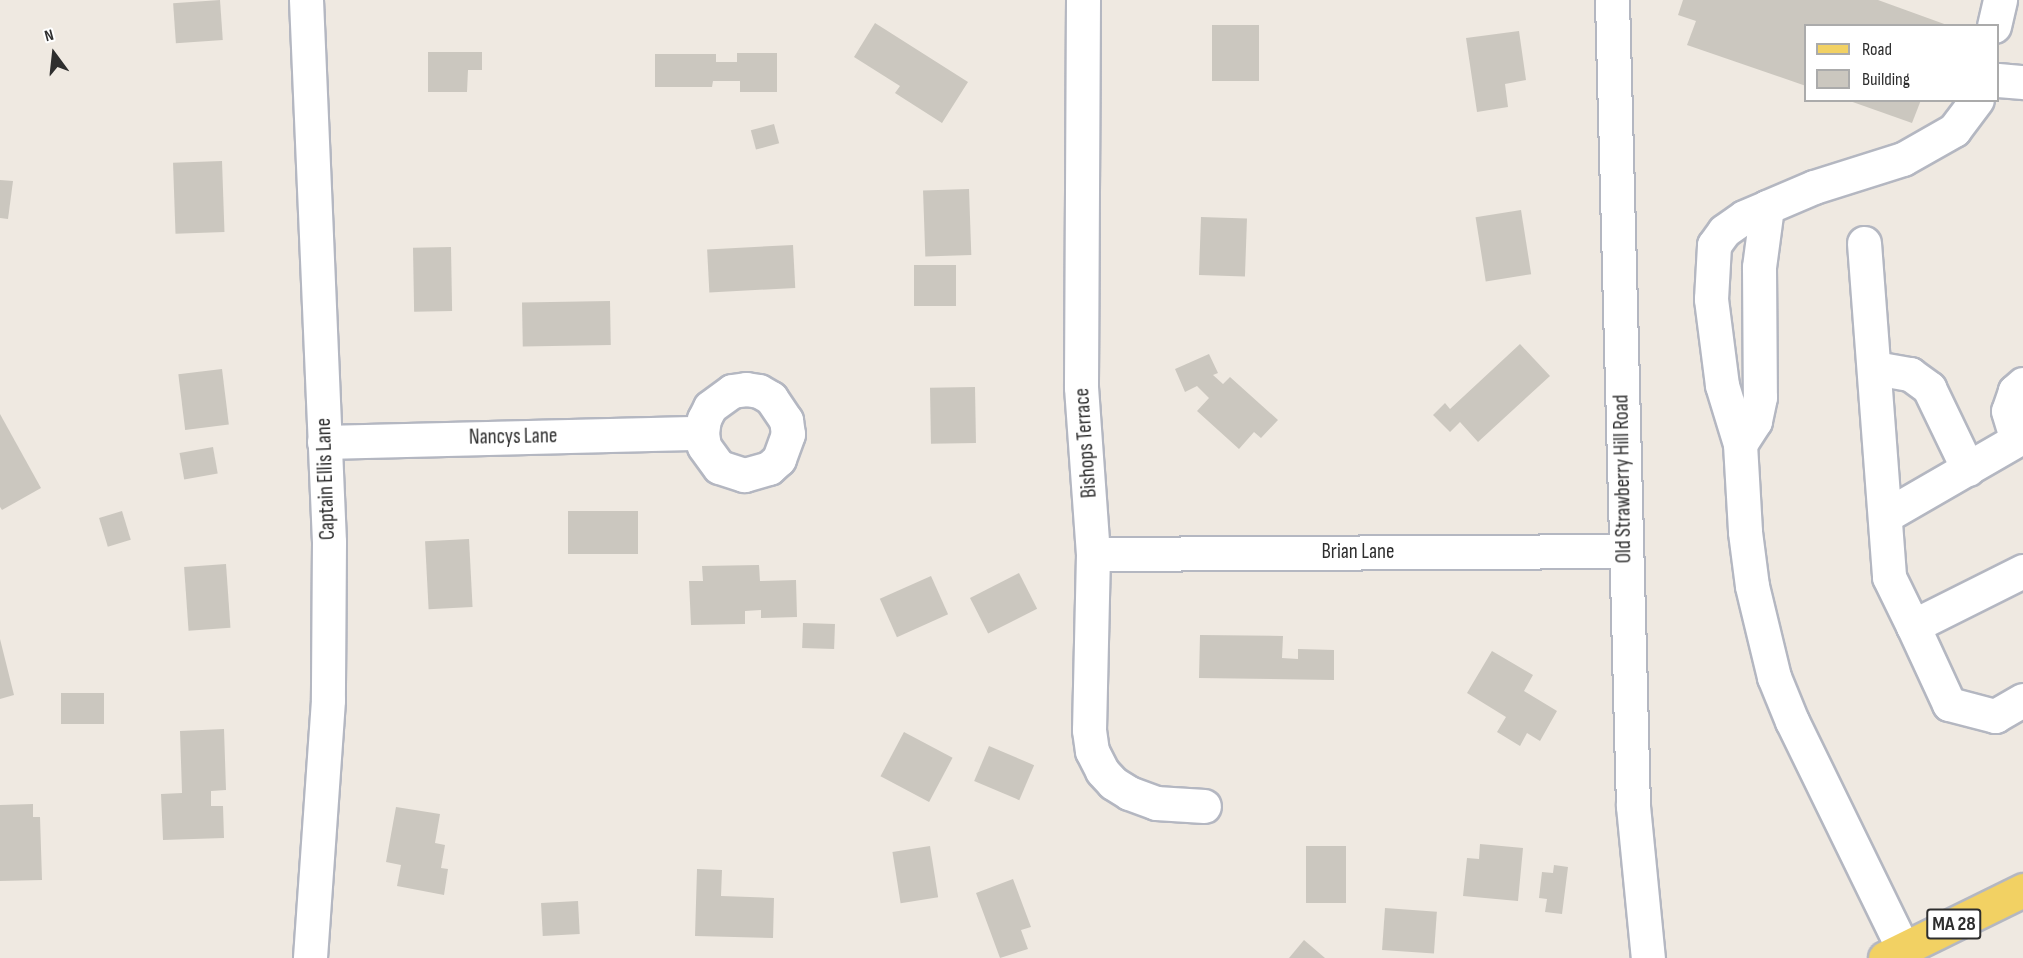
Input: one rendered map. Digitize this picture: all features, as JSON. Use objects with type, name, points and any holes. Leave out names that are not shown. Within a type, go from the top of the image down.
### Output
[{"type":"main road","name":"MA 28","points":[[1894,954],[2023,890]]},
{"type":"street","name":"Captain Ellis Lane","points":[[306,0],[329,542],[328,700],[310,958]]},
{"type":"street","name":"Bishops Terrace","points":[[1083,0],[1081,387],[1093,554],[1089,730],[1092,751],[1102,771],[1113,783],[1129,793],[1156,803],[1204,807]]},
{"type":"street","name":"Old Strawberry Hill Road","points":[[1612,0],[1624,550],[1633,806],[1648,958]]},
{"type":"street","points":[[1994,24],[2000,0]]},
{"type":"street","points":[[1999,80],[2023,82]]},
{"type":"street","points":[[1894,954],[1774,677],[1752,586],[1744,532],[1740,444],[1722,385],[1711,299],[1711,267],[1714,246],[1724,231],[1767,207],[1814,187],[1903,159],[1954,130],[1975,102]]},
{"type":"street","points":[[1740,444],[1755,421],[1760,397],[1759,267],[1767,207]]},
{"type":"street","points":[[1864,243],[1889,577],[1949,704],[1995,716],[2023,700]]},
{"type":"street","points":[[1875,368],[1910,374],[1929,388],[1968,469]]},
{"type":"street","points":[[1885,516],[2021,438],[2009,421],[2008,411],[2015,391],[2023,384]]},
{"type":"street","name":"Nancys Lane","points":[[324,442],[702,433]]},
{"type":"street","name":"Brian Lane","points":[[1093,554],[1624,550]]},
{"type":"street","points":[[1913,626],[2023,571]]},
{"type":"building","points":[[220,0],[223,40],[176,43],[173,3]]},
{"type":"building","points":[[1683,0],[1878,0],[1944,24],[1804,24],[1804,85],[1687,45],[1696,21],[1678,15]]},
{"type":"building","points":[[875,23],[968,82],[942,123],[895,93],[900,86],[854,57]]},
{"type":"building","points":[[1212,25],[1259,25],[1259,81],[1212,81]]},
{"type":"building","points":[[1519,31],[1526,80],[1505,84],[1508,107],[1477,112],[1466,38]]},
{"type":"building","points":[[428,52],[482,52],[482,70],[468,70],[467,92],[428,92]]},
{"type":"building","points":[[737,53],[777,53],[777,92],[740,92],[740,81],[713,81],[712,87],[655,87],[655,54],[716,54],[716,62],[737,62]]},
{"type":"building","points":[[1853,102],[1920,102],[1912,123]]},
{"type":"building","points":[[774,124],[779,143],[756,150],[751,130]]},
{"type":"building","points":[[222,161],[224,232],[176,234],[173,163]]},
{"type":"building","points":[[0,180],[13,181],[8,219],[0,218]]},
{"type":"building","points":[[969,189],[971,255],[925,257],[923,191]]},
{"type":"building","points":[[1521,210],[1531,274],[1486,281],[1476,217]]},
{"type":"building","points":[[1201,217],[1247,219],[1245,277],[1199,275]]},
{"type":"building","points":[[793,245],[795,288],[709,292],[707,250]]},
{"type":"building","points":[[451,247],[452,311],[414,312],[413,248]]},
{"type":"building","points":[[914,265],[956,265],[956,306],[914,306]]},
{"type":"building","points":[[610,301],[611,345],[523,347],[522,303]]},
{"type":"building","points":[[1520,344],[1550,376],[1478,442],[1460,422],[1450,432],[1433,415],[1445,403],[1450,409]]},
{"type":"building","points":[[1209,354],[1218,373],[1213,375],[1223,384],[1230,377],[1278,420],[1261,438],[1254,432],[1239,449],[1197,411],[1209,398],[1197,386],[1185,392],[1175,369]]},
{"type":"building","points":[[222,369],[229,425],[185,430],[178,374]]},
{"type":"building","points":[[975,387],[976,443],[931,444],[930,388]]},
{"type":"building","points":[[0,414],[41,488],[2,510],[0,507]]},
{"type":"building","points":[[213,447],[218,474],[184,479],[180,453]]},
{"type":"building","points":[[122,511],[131,540],[108,547],[99,518]]},
{"type":"building","points":[[568,511],[638,511],[638,554],[568,554]]},
{"type":"building","points":[[469,539],[473,607],[429,609],[425,541]]},
{"type":"building","points":[[226,564],[230,628],[189,631],[184,567]]},
{"type":"building","points":[[759,565],[760,581],[796,580],[797,617],[761,618],[761,610],[745,611],[745,624],[691,625],[689,581],[703,581],[702,566]]},
{"type":"building","points":[[1019,573],[1037,609],[988,634],[970,598]]},
{"type":"building","points":[[931,576],[948,614],[897,637],[880,599]]},
{"type":"building","points":[[803,623],[835,624],[834,649],[802,648]]},
{"type":"building","points":[[1200,635],[1283,636],[1282,658],[1298,659],[1298,649],[1334,650],[1334,680],[1199,678]]},
{"type":"building","points":[[0,639],[14,695],[0,699]]},
{"type":"building","points":[[1492,651],[1533,675],[1524,691],[1557,711],[1540,741],[1527,733],[1520,746],[1497,732],[1506,717],[1467,693]]},
{"type":"building","points":[[61,693],[104,693],[104,724],[61,724]]},
{"type":"building","points":[[224,729],[226,790],[211,791],[211,806],[223,806],[224,838],[163,840],[161,794],[182,793],[180,731]]},
{"type":"building","points":[[904,732],[953,758],[929,802],[881,776]]},
{"type":"building","points":[[989,746],[1034,765],[1019,800],[974,781]]},
{"type":"building","points":[[33,804],[33,817],[40,817],[42,880],[0,881],[0,805]]},
{"type":"building","points":[[396,807],[440,814],[435,843],[445,845],[441,868],[448,869],[444,895],[397,886],[401,865],[386,862]]},
{"type":"building","points":[[1480,844],[1523,848],[1518,901],[1463,896],[1467,858],[1479,859]]},
{"type":"building","points":[[930,846],[938,897],[901,903],[892,852]]},
{"type":"building","points":[[1306,846],[1346,846],[1346,903],[1306,903]]},
{"type":"building","points":[[1554,865],[1568,867],[1562,914],[1545,912],[1547,899],[1539,898],[1542,872],[1553,873]]},
{"type":"building","points":[[697,869],[722,870],[721,896],[774,898],[773,938],[695,936]]},
{"type":"building","points":[[1013,879],[1031,927],[1021,930],[1028,949],[1000,958],[976,893]]},
{"type":"building","points":[[578,901],[580,934],[543,936],[541,903]]},
{"type":"building","points":[[1385,908],[1437,912],[1434,954],[1382,950]]},
{"type":"building","points":[[1304,940],[1325,958],[1289,958]]}]
